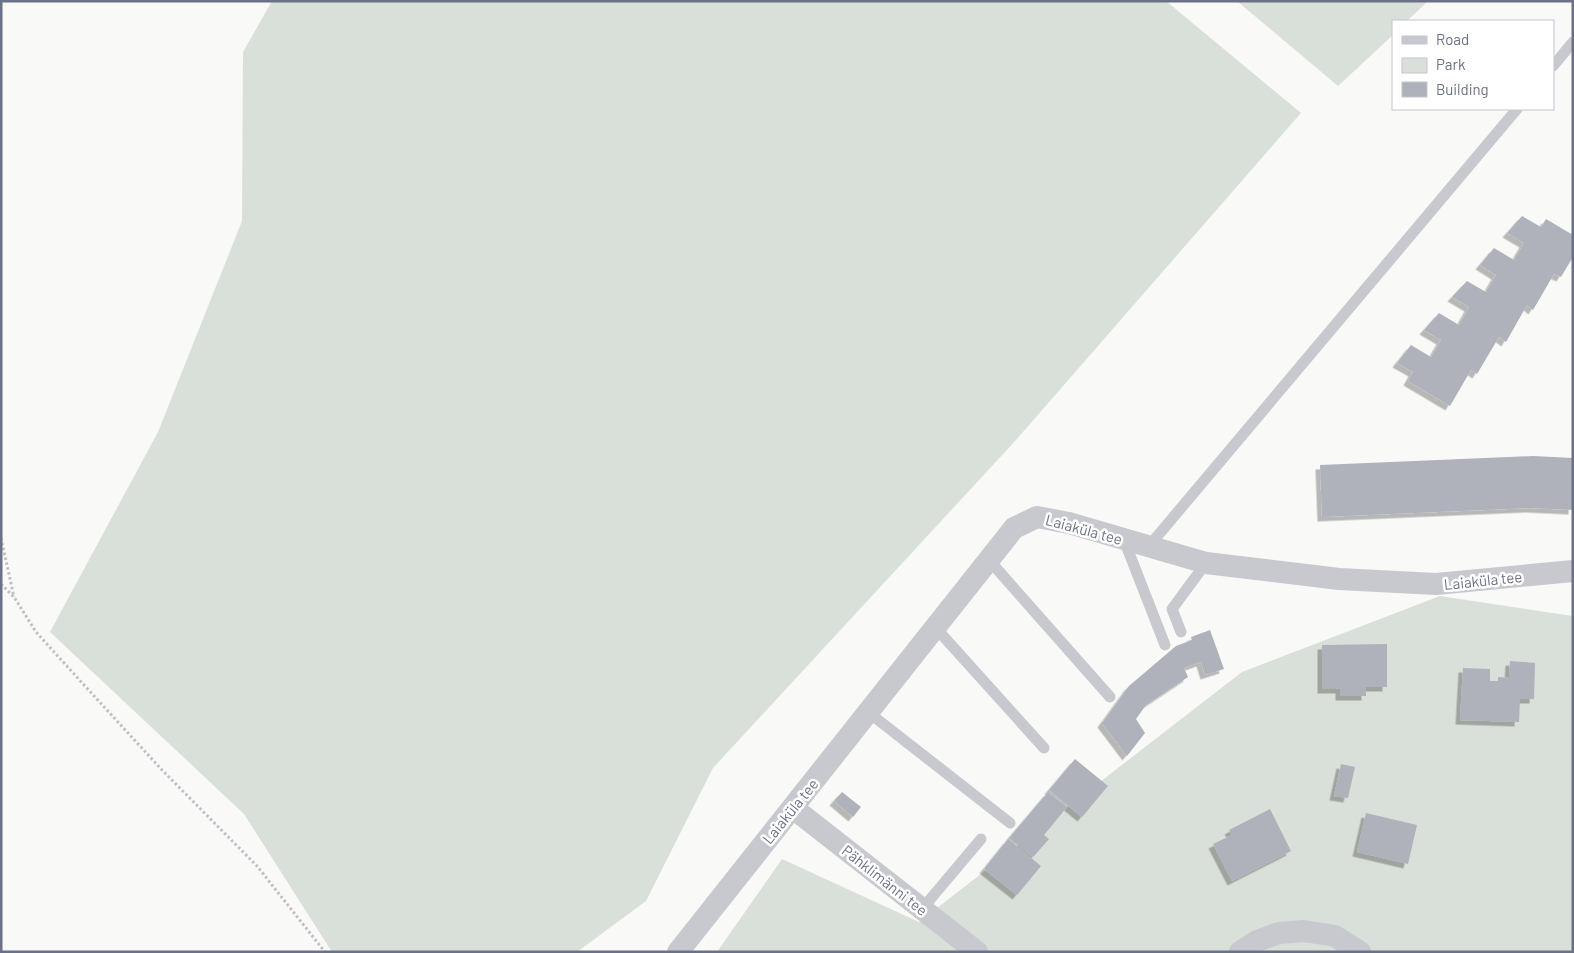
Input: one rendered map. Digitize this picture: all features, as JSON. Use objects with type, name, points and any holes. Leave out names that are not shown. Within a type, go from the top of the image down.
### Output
[{"type":"street","name":"Laiaküla tee","points":[[678,952],[1014,528],[1037,517],[1069,523],[1206,564],[1339,579],[1436,584],[1573,571]]},
{"type":"street","name":"Pähklimänni tee","points":[[792,808],[978,952]]},
{"type":"street","points":[[1240,952],[1257,941],[1279,933],[1304,931],[1335,936],[1360,952]]},
{"type":"lane","points":[[1554,65],[1573,42]]},
{"type":"lane","points":[[1149,546],[1516,110]]},
{"type":"lane","points":[[1124,540],[1165,645]]},
{"type":"lane","points":[[989,560],[1110,697]]},
{"type":"lane","points":[[1181,632],[1172,609],[1206,564]]},
{"type":"lane","points":[[936,627],[1044,748]]},
{"type":"lane","points":[[868,712],[1010,823]]},
{"type":"lane","points":[[922,909],[981,839]]},
{"type":"path","points":[[1,538],[14,597]]},
{"type":"path","points":[[1,584],[14,597],[36,632],[162,770],[257,866],[325,952]]},
{"type":"green space","points":[[272,1],[1166,1],[1301,113],[1016,440],[713,768],[646,901],[577,952],[332,952],[244,814],[50,632],[158,432],[242,221],[243,52]]},
{"type":"green space","points":[[1237,1],[1428,1],[1408,20],[1392,20],[1392,36],[1338,86]]},
{"type":"green space","points":[[1440,596],[1573,616],[1573,952],[717,952],[782,859],[919,922],[1242,672]]},
{"type":"building","points":[[1522,216],[1541,227],[1546,219],[1573,235],[1573,257],[1561,277],[1554,274],[1533,310],[1527,305],[1506,342],[1499,337],[1477,374],[1471,370],[1450,406],[1408,381],[1413,372],[1397,363],[1411,345],[1431,357],[1441,340],[1424,330],[1439,313],[1459,325],[1469,307],[1452,297],[1467,281],[1486,292],[1496,275],[1480,265],[1494,248],[1514,260],[1524,243],[1507,233]]},
{"type":"building","points":[[1533,456],[1573,458],[1573,510],[1530,508],[1322,517],[1320,465]]},
{"type":"building","points":[[1210,630],[1224,669],[1205,675],[1201,662],[1184,668],[1188,677],[1146,705],[1136,719],[1145,733],[1127,756],[1102,723],[1129,686],[1176,646],[1192,640],[1191,637]]},
{"type":"building","points":[[1387,644],[1387,687],[1366,687],[1366,696],[1340,696],[1340,689],[1322,689],[1322,645]]},
{"type":"building","points":[[1510,661],[1535,663],[1534,699],[1520,699],[1519,722],[1460,720],[1463,668],[1490,669],[1490,681],[1498,681],[1498,677],[1509,678]]},
{"type":"building","points":[[1075,759],[1108,786],[1082,817],[1049,790]]},
{"type":"building","points":[[1341,764],[1355,767],[1348,798],[1334,796]]},
{"type":"building","points":[[842,792],[861,807],[853,817],[834,801]]},
{"type":"building","points":[[1048,792],[1067,807],[1044,835],[1049,839],[1033,857],[1009,838]]},
{"type":"building","points":[[1270,809],[1291,851],[1232,881],[1213,844],[1232,835],[1229,830]]},
{"type":"building","points":[[1366,813],[1417,825],[1408,864],[1357,852]]},
{"type":"building","points":[[1008,839],[1041,866],[1017,895],[984,869]]}]
